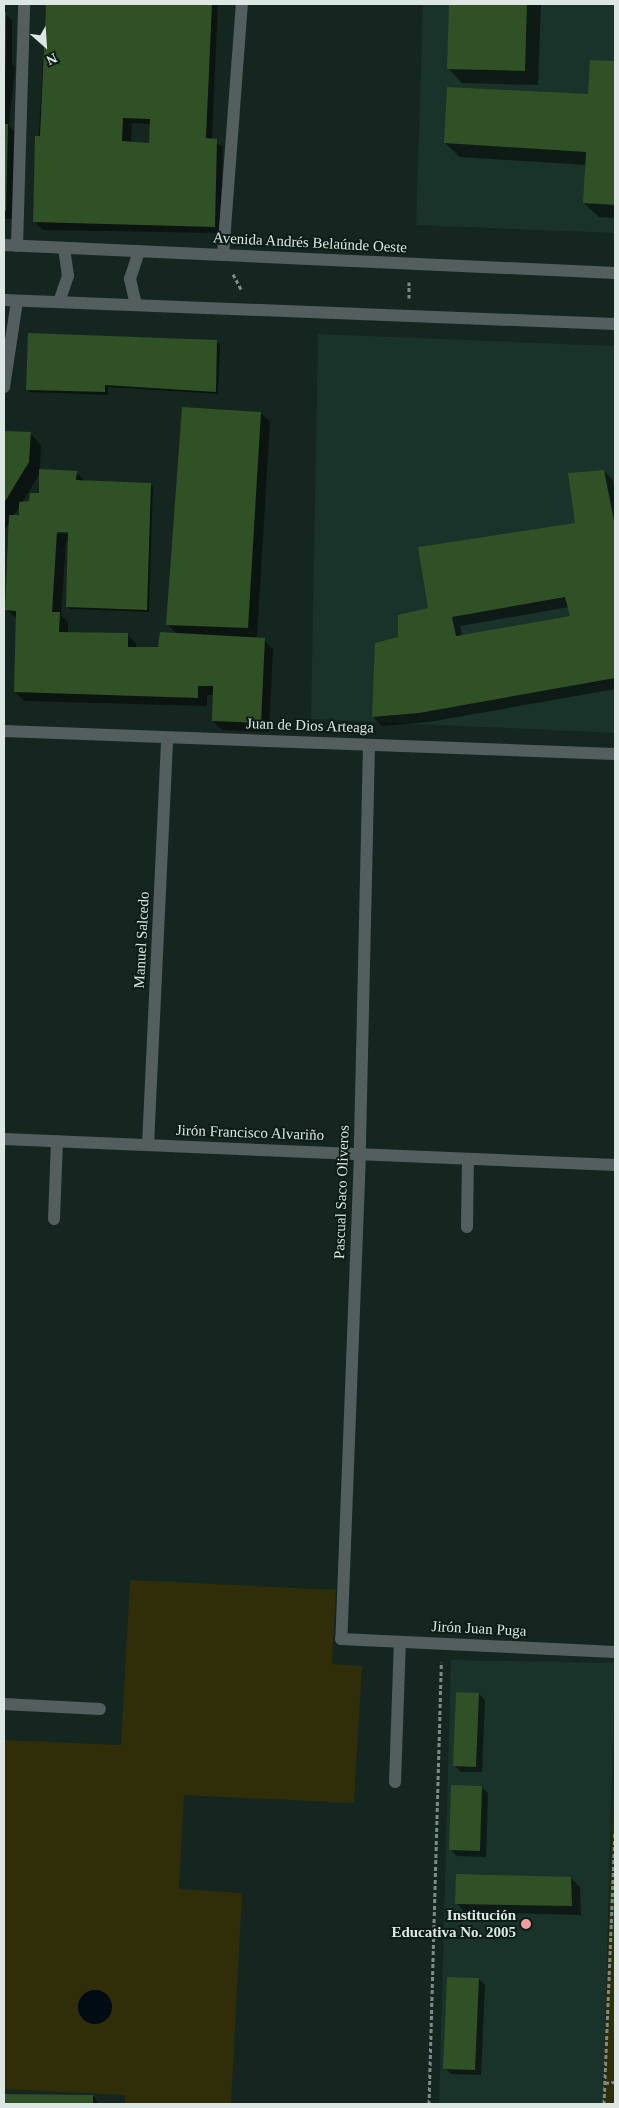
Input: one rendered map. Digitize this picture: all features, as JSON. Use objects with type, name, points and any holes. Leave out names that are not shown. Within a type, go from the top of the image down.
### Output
[{"type":"street","points":[[17,246],[24,4]]},
{"type":"street","points":[[223,255],[242,4]]},
{"type":"street","name":"Avenida Andrés Belaúnde Oeste","points":[[4,245],[615,272]]},
{"type":"street","points":[[59,302],[68,276],[64,248]]},
{"type":"street","points":[[136,305],[130,278],[139,251]]},
{"type":"street","points":[[4,300],[615,324]]},
{"type":"street","points":[[4,387],[17,301]]},
{"type":"street","name":"Juan de Dios Arteaga","points":[[4,731],[615,754]]},
{"type":"street","name":"Manuel Salcedo","points":[[148,1145],[167,737]]},
{"type":"street","name":"Pascual Saco Oliveros","points":[[341,1639],[360,1154],[369,745]]},
{"type":"street","name":"Jirón Francisco Alvariño","points":[[4,1139],[615,1165]]},
{"type":"street","points":[[54,1219],[57,1141]]},
{"type":"street","points":[[467,1227],[468,1159]]},
{"type":"street","name":"Jirón Juan Puga","points":[[341,1639],[615,1652]]},
{"type":"street","points":[[395,1782],[400,1642]]},
{"type":"street","points":[[4,1704],[100,1708]]},
{"type":"path","points":[[223,255],[251,309]]},
{"type":"path","points":[[408,316],[410,264]]},
{"type":"path","points":[[429,2104],[442,1644]]},
{"type":"path","points":[[604,2104],[615,1834]]},
{"type":"path","points":[[610,1955],[615,1956]]},
{"type":"path","points":[[605,2083],[615,2082]]},
{"type":"shaded area","points":[[423,4],[615,4],[615,233],[416,225]]},
{"type":"shaded area","points":[[318,334],[615,346],[615,733],[311,719]]},
{"type":"shaded area","points":[[130,1580],[336,1590],[332,1664],[362,1666],[354,1803],[184,1795],[179,1889],[242,1893],[231,2104],[125,2104],[125,2095],[4,2089],[4,1740],[121,1745]]},
{"type":"shaded area","name":"Institución Educativa No. 2005","points":[[451,1660],[615,1663],[603,2104],[439,2104]]},
{"type":"shaded area","points":[[615,1745],[615,2104],[603,2104]]},
{"type":"shaded area","points":[[95,1990],[107,1995],[112,2007],[107,2019],[95,2024],[83,2019],[78,2007],[83,1995]]},
{"type":"building","points":[[46,4],[212,4],[206,138],[217,139],[215,227],[33,222],[35,136],[40,136]],"holes":[[[123,118],[150,119],[149,143],[122,141]]]},
{"type":"building","points":[[449,4],[527,4],[525,71],[447,69]]},
{"type":"building","points":[[4,12],[6,12],[5,83],[4,83]]},
{"type":"building","points":[[590,60],[615,61],[615,205],[583,203],[586,152],[444,143],[447,87],[588,94]]},
{"type":"building","points":[[4,124],[8,124],[6,211],[4,210]]},
{"type":"building","points":[[28,333],[217,340],[216,392],[105,385],[105,392],[26,390]]},
{"type":"building","points":[[182,407],[261,412],[248,628],[166,625]]},
{"type":"building","points":[[4,431],[31,432],[29,462],[4,503]]},
{"type":"building","points":[[39,469],[77,471],[76,480],[151,483],[147,610],[66,607],[68,532],[57,532],[52,612],[60,612],[59,632],[128,633],[128,647],[158,647],[160,632],[265,638],[261,723],[212,721],[213,686],[198,686],[198,698],[14,692],[16,611],[5,610],[9,515],[19,515],[19,502],[29,501],[30,493],[39,493]]},
{"type":"building","points":[[604,470],[615,526],[615,678],[419,713],[372,717],[375,643],[398,637],[398,615],[428,608],[418,547],[575,523],[568,473]],"holes":[[[565,597],[570,616],[456,636],[452,617]]]},
{"type":"building","points":[[456,1692],[479,1693],[476,1767],[453,1766]]},
{"type":"building","points":[[451,1785],[482,1786],[480,1851],[449,1850]]},
{"type":"building","points":[[456,1874],[571,1877],[572,1906],[455,1904]]},
{"type":"building","points":[[447,1977],[479,1978],[475,2070],[443,2069]]},
{"type":"building","points":[[4,2094],[93,2095],[93,2104],[4,2104]]},
{"type":"place","name":"Institución Educativa No. 2005","points":[[526,1924]]}]
